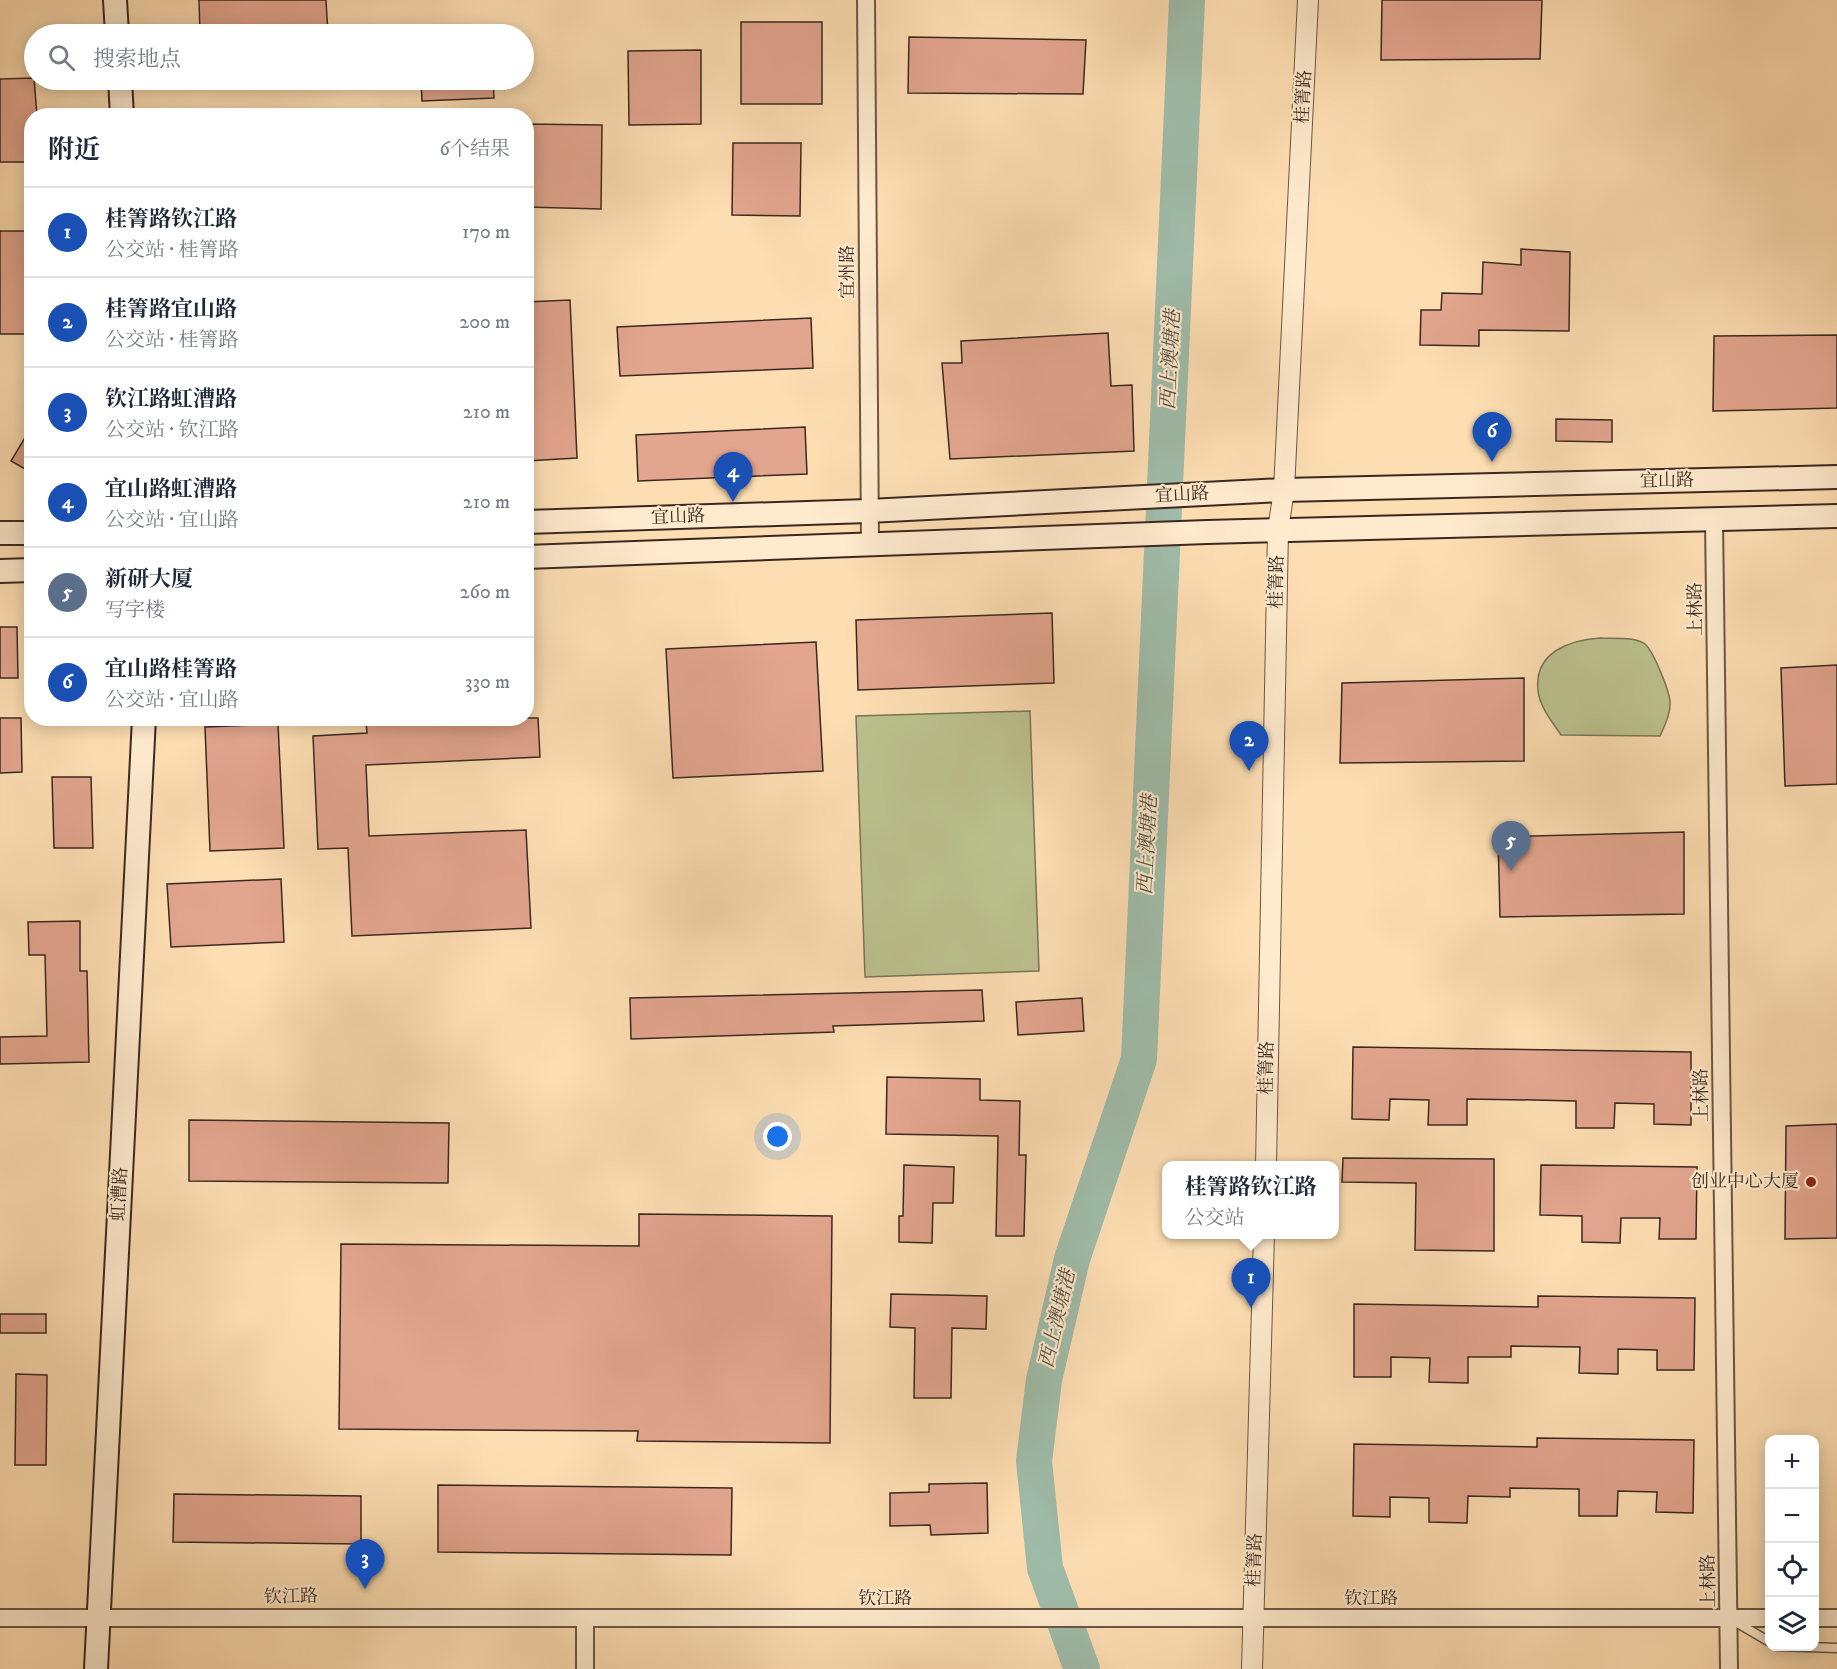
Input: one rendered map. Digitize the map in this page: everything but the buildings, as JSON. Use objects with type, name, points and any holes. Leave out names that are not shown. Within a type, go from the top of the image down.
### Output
[{"type":"main road","points":[[115,0],[116,24]]},
{"type":"main road","points":[[121,90],[122,108]]},
{"type":"main road","name":"宜山路","points":[[534,522],[868,511],[1284,490],[1837,477]]},
{"type":"main road","name":"宜山路","points":[[534,557],[870,543],[1586,520],[1714,520],[1837,516]]},
{"type":"main road","points":[[0,533],[24,533]]},
{"type":"main road","points":[[0,570],[24,570]]},
{"type":"main road","name":"虹漕路","points":[[96,1669],[144,726]]},
{"type":"street","name":"宜州路","points":[[866,0],[870,543]]},
{"type":"street","name":"桂箐路","points":[[1266,1161],[1278,530],[1284,490],[1308,0]]},
{"type":"street","name":"上林路","points":[[1714,520],[1729,1669]]},
{"type":"street","name":"桂箐路","points":[[1252,1669],[1264,1239]]},
{"type":"street","name":"钦江路","points":[[0,1618],[363,1616],[585,1619],[1765,1618]]},
{"type":"street","points":[[1819,1618],[1837,1618]]},
{"type":"street","points":[[585,1619],[585,1669]]},
{"type":"lane","points":[[1729,1618],[1765,1639]]},
{"type":"lane","points":[[1819,1648],[1837,1648]]},
{"type":"green space","points":[[1600,638],[1636,640],[1649,649],[1661,672],[1670,701],[1669,714],[1660,736],[1561,735],[1547,714],[1539,696],[1538,677],[1548,657],[1566,645]]},
{"type":"green space","points":[[1030,711],[1039,971],[865,977],[856,716]]},
{"type":"waterway","name":"西上澳塘港","points":[[1082,1669],[1045,1568],[1034,1461],[1044,1380],[1072,1259],[1139,1059],[1187,0]]},
{"type":"place","name":"宜山路桂箐路","points":[[1492,462]]},
{"type":"place","name":"宜山路虹漕路","points":[[733,502]]},
{"type":"place","name":"桂箐路宜山路","points":[[1249,771]]},
{"type":"place","name":"新研大厦","points":[[1511,871]]},
{"type":"place","name":"创业中心大厦","points":[[1811,1182]]},
{"type":"place","name":"桂箐路钦江路","points":[[1251,1308]]},
{"type":"place","name":"钦江路虹漕路","points":[[365,1589]]}]
